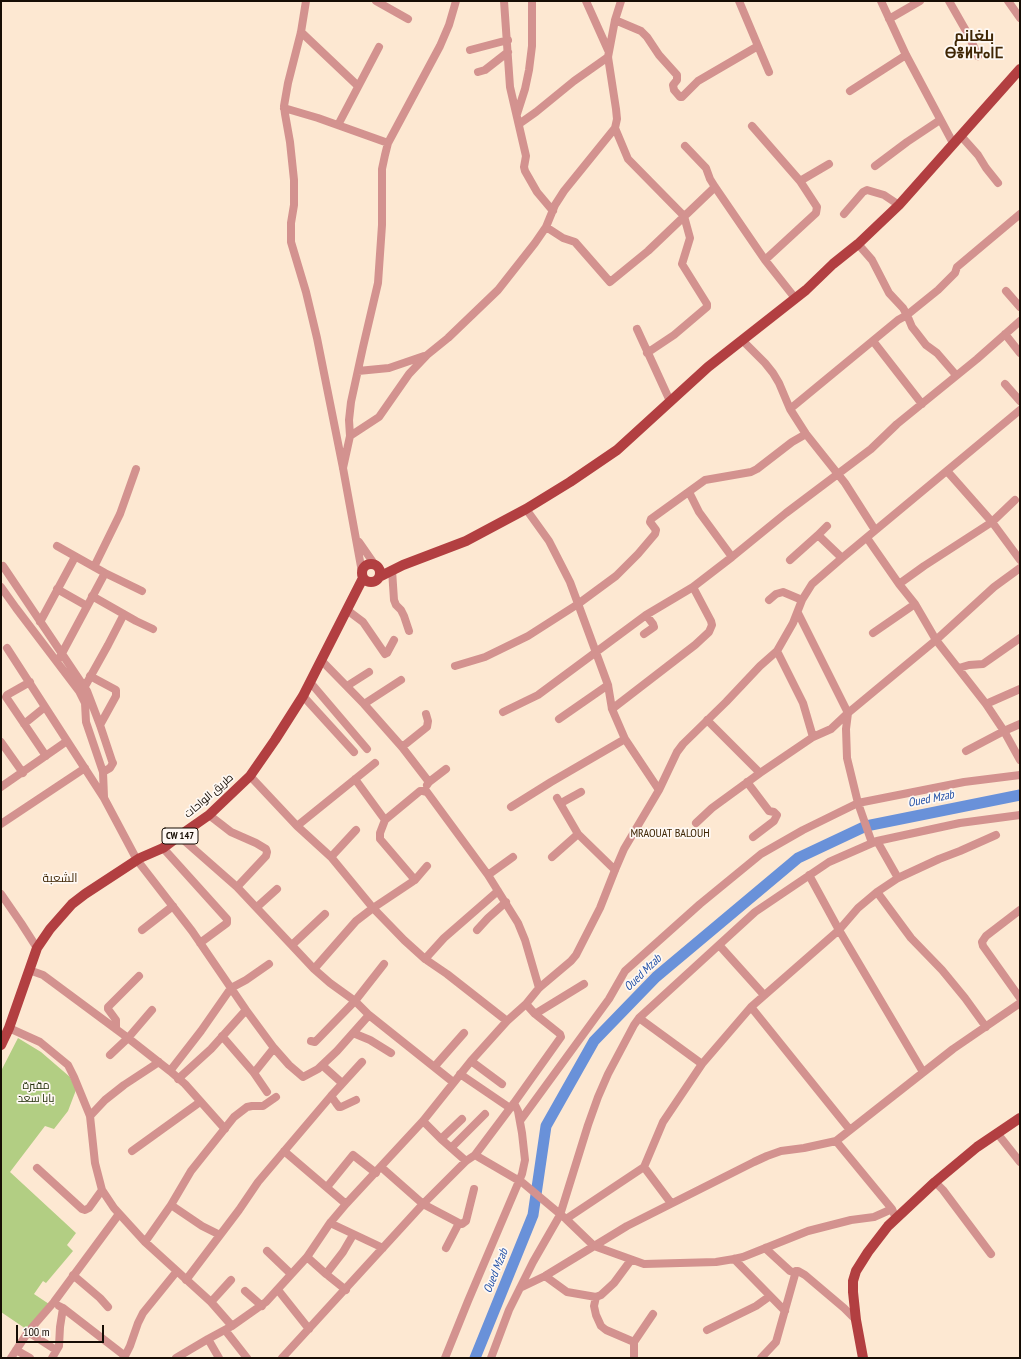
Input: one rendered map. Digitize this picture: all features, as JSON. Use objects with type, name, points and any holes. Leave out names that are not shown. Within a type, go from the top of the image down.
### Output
[{"type":"main road","points":[[404,565],[367,565],[365,577],[375,581],[392,570],[404,565],[429,554],[466,541],[526,509],[570,482],[616,450],[708,367],[795,298],[858,244],[899,205],[1020,68]]},
{"type":"main road","points":[[376,566],[380,572],[379,577]]},
{"type":"main road","name":"CW 147","points":[[348,609],[365,577]]},
{"type":"main road","name":"طريق الواحات","points":[[1,1045],[10,1028],[37,948],[50,929],[72,904],[85,894],[137,860],[163,848],[209,815],[250,776],[303,696],[348,609]]},
{"type":"main road","points":[[863,1358],[856,1320],[853,1280],[856,1271],[868,1252],[888,1226],[894,1213],[935,1182],[977,1147],[1020,1118]]},
{"type":"street","points":[[306,1],[301,32],[288,83],[284,108],[290,142],[294,180],[294,205],[291,223],[291,242],[306,292],[365,577]]},
{"type":"street","points":[[376,1],[408,19]]},
{"type":"street","points":[[343,468],[350,436],[350,413],[378,283],[382,225],[382,169],[385,155],[388,143],[440,46],[449,25],[456,1]]},
{"type":"street","points":[[504,1],[508,40],[510,87],[526,156],[524,167],[537,192],[553,211]]},
{"type":"street","points":[[517,115],[529,70],[532,46],[532,1]]},
{"type":"street","points":[[350,436],[379,416],[405,380],[427,355],[448,338],[498,290],[531,249],[546,227],[564,191],[615,128],[617,119],[608,54],[586,1]]},
{"type":"street","points":[[519,124],[608,54],[614,20],[620,5],[613,1]]},
{"type":"street","points":[[739,1],[769,72]]},
{"type":"street","points":[[881,1],[906,55],[940,120],[957,140],[978,155],[998,183]]},
{"type":"street","points":[[889,19],[920,1]]},
{"type":"street","points":[[949,1],[969,36],[978,56]]},
{"type":"street","points":[[1008,1],[1020,18]]},
{"type":"street","points":[[614,20],[640,31],[647,37],[659,55],[677,75],[677,80],[673,85],[674,90],[680,97],[685,96],[698,81],[758,46]]},
{"type":"street","points":[[301,32],[358,86]]},
{"type":"street","points":[[470,50],[508,40]]},
{"type":"street","points":[[338,125],[379,47]]},
{"type":"street","points":[[478,72],[485,70],[508,52]]},
{"type":"street","points":[[850,92],[906,55]]},
{"type":"street","points":[[284,108],[388,143]]},
{"type":"street","points":[[875,166],[940,120]]},
{"type":"street","points":[[752,126],[800,181],[817,206],[817,211],[765,260]]},
{"type":"street","points":[[615,128],[628,160],[684,216],[690,238],[682,264],[708,305],[674,335],[647,353]]},
{"type":"street","points":[[685,146],[706,168],[715,187],[765,260],[795,298]]},
{"type":"street","points":[[800,181],[829,164]]},
{"type":"street","points":[[546,227],[563,238],[575,242],[610,282],[648,251],[715,187]]},
{"type":"street","points":[[844,214],[863,192],[867,190],[884,195],[899,205]]},
{"type":"street","points":[[790,409],[898,320],[907,315],[955,273],[957,267],[1020,214]]},
{"type":"street","points":[[858,244],[872,260],[889,293],[907,315],[912,327],[926,345],[937,353],[956,375]]},
{"type":"street","points":[[1006,291],[1020,307]]},
{"type":"street","points":[[504,712],[538,695],[646,615],[693,587],[786,513],[871,449],[897,424],[1020,321]]},
{"type":"street","points":[[637,329],[670,401]]},
{"type":"street","points":[[1005,334],[1020,353]]},
{"type":"street","points":[[742,340],[773,373],[790,409],[806,434],[854,495],[875,530]]},
{"type":"street","points":[[873,341],[922,404]]},
{"type":"street","points":[[358,371],[389,368],[427,355]]},
{"type":"street","points":[[1005,384],[1020,401]]},
{"type":"street","points":[[176,1358],[229,1328],[262,1306],[278,1290],[306,1257],[330,1223],[346,1204],[423,1121],[471,1061],[507,1021],[526,1004],[539,988],[560,972],[576,955],[600,908],[614,870],[624,849],[659,790],[677,752],[683,744],[760,666],[777,651],[798,614],[802,600],[812,584],[1020,410]]},
{"type":"street","points":[[455,666],[485,657],[528,636],[578,604],[616,576],[638,554],[656,530],[650,522],[651,519],[705,480],[751,472],[792,442],[806,434]]},
{"type":"street","points":[[94,567],[120,514],[136,469]]},
{"type":"street","points":[[946,471],[992,522],[1020,560]]},
{"type":"street","points":[[689,492],[699,512],[732,557]]},
{"type":"street","points":[[899,584],[992,522],[1015,500]]},
{"type":"street","points":[[526,509],[562,564],[608,685],[612,709],[625,739],[659,790]]},
{"type":"street","points":[[790,560],[827,526]]},
{"type":"street","points":[[818,534],[842,558]]},
{"type":"street","points":[[867,538],[915,604],[936,640],[986,704],[1004,731],[1020,760]]},
{"type":"street","points":[[357,540],[376,566]]},
{"type":"street","points":[[57,546],[105,573],[142,591]]},
{"type":"street","points":[[40,622],[75,557]]},
{"type":"street","points":[[3,566],[84,688],[100,725],[113,763],[110,768],[103,772]]},
{"type":"street","points":[[696,823],[712,808],[747,782],[812,737],[831,729],[848,713],[936,640],[994,587],[1020,568]]},
{"type":"street","points":[[392,570],[394,600],[396,605],[401,610],[410,631]]},
{"type":"street","points":[[57,663],[105,573]]},
{"type":"street","points":[[1,587],[79,691],[85,703],[86,722],[103,772],[104,798]]},
{"type":"street","points":[[612,709],[695,646],[709,632],[712,625],[711,621],[693,587]]},
{"type":"street","points":[[7,596],[18,588]]},
{"type":"street","points":[[58,589],[87,606]]},
{"type":"street","points":[[769,600],[776,594],[783,592],[802,600]]},
{"type":"street","points":[[92,596],[152,629]]},
{"type":"street","points":[[873,633],[915,604]]},
{"type":"street","points":[[348,609],[363,622],[385,654],[394,640]]},
{"type":"street","points":[[84,688],[107,648],[124,614]]},
{"type":"street","points":[[798,614],[848,713],[846,729],[846,758],[858,803],[874,842],[898,878]]},
{"type":"street","points":[[644,634],[654,626],[646,615]]},
{"type":"street","points":[[959,668],[969,665],[983,664],[1020,638]]},
{"type":"street","points":[[7,648],[104,798],[137,860],[200,943],[274,1048],[289,1065],[303,1077],[323,1066],[369,1015]]},
{"type":"street","points":[[777,651],[803,703],[812,737]]},
{"type":"street","points":[[321,660],[364,704],[402,747],[430,782]]},
{"type":"street","points":[[347,686],[368,672]]},
{"type":"street","points":[[90,676],[116,690],[116,696],[100,725]]},
{"type":"street","points":[[364,704],[401,680]]},
{"type":"street","points":[[30,682],[6,697],[46,756]]},
{"type":"street","points":[[310,682],[367,749]]},
{"type":"street","points":[[559,719],[608,685]]},
{"type":"street","points":[[986,704],[1020,689]]},
{"type":"street","points":[[303,696],[354,752]]},
{"type":"street","points":[[24,724],[45,707]]},
{"type":"street","points":[[402,747],[427,727],[428,721],[426,714]]},
{"type":"street","points":[[707,720],[760,773]]},
{"type":"street","points":[[966,751],[1020,724]]},
{"type":"street","points":[[511,808],[551,782],[625,739]]},
{"type":"street","points":[[1,787],[67,741]]},
{"type":"street","points":[[3,747],[23,773]]},
{"type":"street","points":[[297,826],[375,763]]},
{"type":"street","points":[[1,824],[85,768]]},
{"type":"street","points":[[415,880],[380,838],[380,833],[385,820],[420,791],[423,791],[430,782],[446,769]]},
{"type":"street","points":[[520,1121],[609,999],[625,971],[700,904],[761,854],[803,830],[858,803],[964,782],[1020,775]]},
{"type":"street","points":[[250,776],[297,826],[331,857],[373,908],[404,940],[425,959],[447,974],[507,1021]]},
{"type":"street","points":[[355,779],[385,820]]},
{"type":"street","points":[[747,782],[769,811],[774,812],[777,815],[774,820],[753,837]]},
{"type":"street","points":[[423,791],[426,792],[488,875],[506,902],[518,923],[525,940],[539,988]]},
{"type":"street","points":[[581,792],[559,801],[578,834],[614,870]]},
{"type":"street","points":[[209,815],[231,832],[256,842],[266,849],[266,856],[237,887]]},
{"type":"street","points":[[491,1358],[509,1310],[533,1262],[561,1215],[598,1097],[608,1074],[639,1018],[755,912],[828,862],[874,842],[960,823],[1020,815]]},
{"type":"street","points":[[331,857],[356,830]]},
{"type":"street","points":[[552,857],[578,834]]},
{"type":"street","points":[[561,1215],[644,1167],[663,1122],[702,1064],[751,1007],[839,930],[858,908],[877,892],[898,878],[996,835]]},
{"type":"street","points":[[179,836],[237,887],[314,970],[355,1001],[369,1015],[435,1066],[453,1082]]},
{"type":"street","points":[[163,848],[227,918],[227,923],[200,943]]},
{"type":"street","points":[[488,875],[513,857]]},
{"type":"street","points":[[314,970],[356,921],[415,880],[427,866]]},
{"type":"street","points":[[809,875],[839,930],[923,1072]]},
{"type":"street","points":[[257,907],[277,889]]},
{"type":"street","points":[[425,959],[444,938],[498,890]]},
{"type":"street","points":[[877,892],[911,938],[942,970],[966,998],[986,1027]]},
{"type":"street","points":[[1,894],[37,948]]},
{"type":"street","points":[[477,930],[506,902]]},
{"type":"street","points":[[142,930],[173,906]]},
{"type":"street","points":[[1019,913],[986,936],[982,942],[983,946],[1020,998]]},
{"type":"street","points":[[292,945],[325,914]]},
{"type":"street","points":[[719,945],[764,995]]},
{"type":"street","points":[[170,1071],[201,1031],[231,988],[246,980],[269,964]]},
{"type":"street","points":[[311,1041],[315,1042],[355,1001],[384,964]]},
{"type":"street","points":[[29,970],[43,975],[159,1062],[178,1079],[225,1129]]},
{"type":"street","points":[[116,1029],[116,1020],[108,1007],[139,976]]},
{"type":"street","points":[[535,1014],[584,984]]},
{"type":"street","points":[[520,1288],[544,1276],[627,1226],[726,1175],[781,1151],[836,1141],[953,1049],[1020,1002]]},
{"type":"street","points":[[282,1358],[346,1290],[423,1204],[466,1161],[475,1155],[561,1037],[560,1034],[535,1014],[526,1004]]},
{"type":"street","points":[[751,1007],[850,1130]]},
{"type":"street","points":[[110,1055],[128,1038],[152,1010]]},
{"type":"street","points":[[178,1079],[206,1054],[246,1010]]},
{"type":"street","points":[[639,1018],[702,1064]]},
{"type":"street","points":[[10,1028],[40,1042],[68,1065],[90,1116],[95,1163],[102,1190],[109,1202],[145,1242],[211,1302],[247,1358]]},
{"type":"street","points":[[353,1033],[370,1040],[391,1053]]},
{"type":"street","points":[[435,1066],[464,1033]]},
{"type":"street","points":[[222,1036],[254,1073],[267,1092]]},
{"type":"street","points":[[254,1073],[274,1048]]},
{"type":"street","points":[[471,1061],[502,1084]]},
{"type":"street","points":[[90,1116],[124,1085],[159,1062]]},
{"type":"street","points":[[186,1280],[240,1210],[258,1182],[342,1083],[362,1062]]},
{"type":"street","points":[[323,1066],[342,1083]]},
{"type":"street","points":[[445,1358],[468,1301],[521,1182],[525,1160],[520,1121],[512,1106],[460,1074]]},
{"type":"street","points":[[331,1096],[341,1107],[356,1100]]},
{"type":"street","points":[[145,1242],[191,1172],[234,1117],[247,1107],[263,1106],[276,1097]]},
{"type":"street","points":[[132,1151],[200,1102]]},
{"type":"street","points":[[451,1148],[485,1114]]},
{"type":"street","points":[[441,1139],[462,1119]]},
{"type":"street","points":[[423,1121],[466,1161]]},
{"type":"street","points":[[997,1133],[1020,1162]]},
{"type":"street","points":[[475,1155],[521,1182],[561,1215],[594,1246],[631,1260],[647,1264],[716,1262],[743,1257],[808,1232],[851,1220],[894,1213],[836,1141]]},
{"type":"street","points":[[284,1151],[346,1204]]},
{"type":"street","points":[[327,1188],[353,1155],[379,1170],[423,1204],[462,1224],[466,1221],[474,1189]]},
{"type":"street","points":[[644,1167],[671,1203]]},
{"type":"street","points":[[37,1168],[82,1209],[85,1210],[89,1208],[102,1190]]},
{"type":"street","points":[[935,1182],[943,1190],[991,1254]]},
{"type":"street","points":[[170,1205],[220,1236]]},
{"type":"street","points":[[11,1358],[28,1332],[54,1302],[119,1214]]},
{"type":"street","points":[[330,1223],[383,1248]]},
{"type":"street","points":[[446,1248],[459,1223]]},
{"type":"street","points":[[326,1274],[343,1252],[353,1235]]},
{"type":"street","points":[[765,1248],[790,1271],[799,1271],[805,1275],[856,1320]]},
{"type":"street","points":[[267,1251],[291,1274]]},
{"type":"street","points":[[306,1257],[346,1290]]},
{"type":"street","points":[[734,1259],[785,1311]]},
{"type":"street","points":[[544,1276],[567,1292],[596,1297],[601,1295],[614,1283],[631,1260]]},
{"type":"street","points":[[54,1302],[124,1357],[143,1314],[177,1271]]},
{"type":"street","points":[[761,1358],[776,1342],[796,1271]]},
{"type":"street","points":[[73,1275],[108,1307]]},
{"type":"street","points":[[211,1302],[231,1280]]},
{"type":"street","points":[[278,1290],[309,1329]]},
{"type":"street","points":[[245,1291],[262,1306]]},
{"type":"street","points":[[708,1330],[756,1306],[770,1296]]},
{"type":"street","points":[[596,1297],[594,1306],[601,1326],[606,1330],[634,1342]]},
{"type":"street","points":[[52,1358],[59,1346],[63,1308]]},
{"type":"street","points":[[634,1358],[634,1342],[653,1314]]},
{"type":"street","points":[[28,1332],[56,1350]]},
{"type":"street","points":[[208,1339],[219,1358]]},
{"type":"street","points":[[16,1350],[30,1358]]},
{"type":"green space","name":"مقبرة بابا سعد","points":[[18,1038],[41,1052],[70,1077],[76,1090],[68,1111],[54,1129],[45,1126],[10,1172],[76,1233],[67,1245],[73,1251],[46,1283],[43,1281],[34,1294],[49,1304],[29,1331],[1,1312],[1,1071]]},
{"type":"waterway","name":"Oued Mzab","points":[[475,1358],[533,1215],[546,1126],[594,1041],[656,977],[798,858],[866,826],[1020,795]]},
{"type":"district","name":"بلغانم ⴱⴻⵍⵖⴰⵏⵎ","points":[[974,46]]},
{"type":"district","name":"MRAOUAT BALOUH","points":[[670,834]]},
{"type":"district","name":"الشعبة","points":[[60,879]]}]
